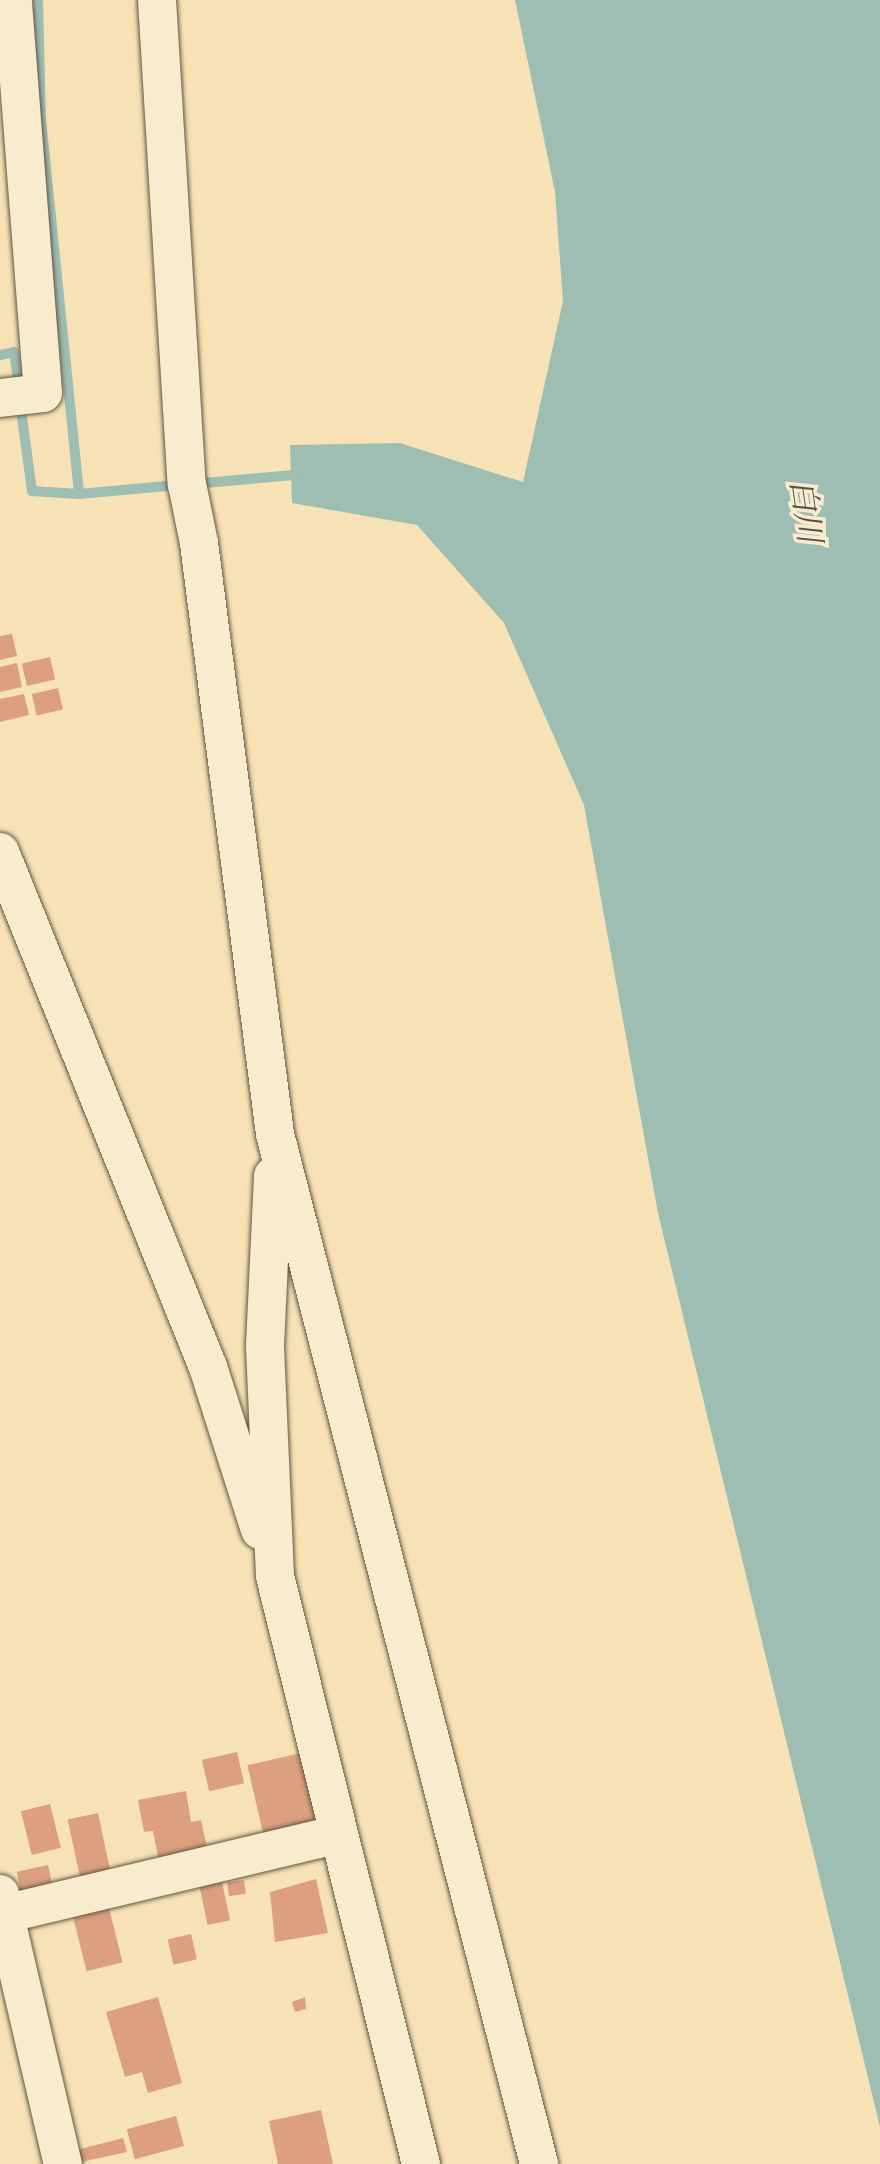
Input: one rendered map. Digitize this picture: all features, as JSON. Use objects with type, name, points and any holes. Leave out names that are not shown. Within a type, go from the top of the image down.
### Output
[{"type":"street","points":[[0,398],[43,393],[13,0]]},
{"type":"street","points":[[157,0],[187,484],[199,543],[275,1134],[539,2164]]},
{"type":"street","points":[[0,852],[208,1367],[275,1576],[336,1835],[421,2164]]},
{"type":"street","points":[[275,1134],[265,1347],[275,1576]]},
{"type":"street","points":[[63,2164],[2,1904],[336,1835]]},
{"type":"water","name":"白川","points":[[515,0],[880,0],[880,2127],[658,1213],[584,805],[504,623],[417,525],[292,503],[290,445],[400,443],[523,482],[563,301],[555,192]]},
{"type":"building","points":[[12,634],[17,656],[0,660],[0,636]]},
{"type":"building","points":[[50,657],[55,679],[27,686],[22,664]]},
{"type":"building","points":[[17,663],[22,687],[0,692],[0,667]]},
{"type":"building","points":[[58,688],[63,709],[37,716],[32,694]]},
{"type":"building","points":[[24,694],[29,715],[0,722],[0,699]]},
{"type":"building","points":[[237,1752],[244,1783],[209,1791],[202,1760]]},
{"type":"building","points":[[301,1753],[319,1831],[265,1843],[247,1765]]},
{"type":"building","points":[[186,1791],[191,1822],[201,1820],[207,1848],[158,1857],[153,1831],[144,1832],[138,1800]]},
{"type":"building","points":[[50,1804],[61,1848],[32,1855],[21,1811]]},
{"type":"building","points":[[98,1813],[111,1873],[80,1879],[68,1819]]},
{"type":"building","points":[[48,1865],[55,1897],[24,1904],[17,1872]]},
{"type":"building","points":[[316,1879],[328,1933],[275,1942],[270,1892]]},
{"type":"building","points":[[244,1880],[246,1894],[229,1896],[227,1882]]},
{"type":"building","points":[[222,1882],[230,1920],[208,1925],[200,1887]]},
{"type":"building","points":[[109,1908],[123,1962],[87,1971],[73,1917]]},
{"type":"building","points":[[191,1934],[197,1959],[173,1965],[168,1939]]},
{"type":"building","points":[[158,1997],[182,2083],[148,2093],[142,2072],[125,2077],[106,2012]]},
{"type":"building","points":[[305,1997],[306,2009],[295,2012],[292,2002]]},
{"type":"building","points":[[321,2110],[333,2164],[278,2164],[269,2121]]},
{"type":"building","points":[[176,2116],[184,2146],[135,2159],[127,2129]]},
{"type":"building","points":[[123,2138],[127,2152],[72,2164],[69,2152]]},
{"type":"waterway","points":[[38,0],[41,119],[79,494],[178,485]]},
{"type":"waterway","points":[[0,355],[14,352],[19,388]]},
{"type":"waterway","points":[[20,403],[32,491],[79,494]]},
{"type":"waterway","points":[[193,484],[294,475]]}]
